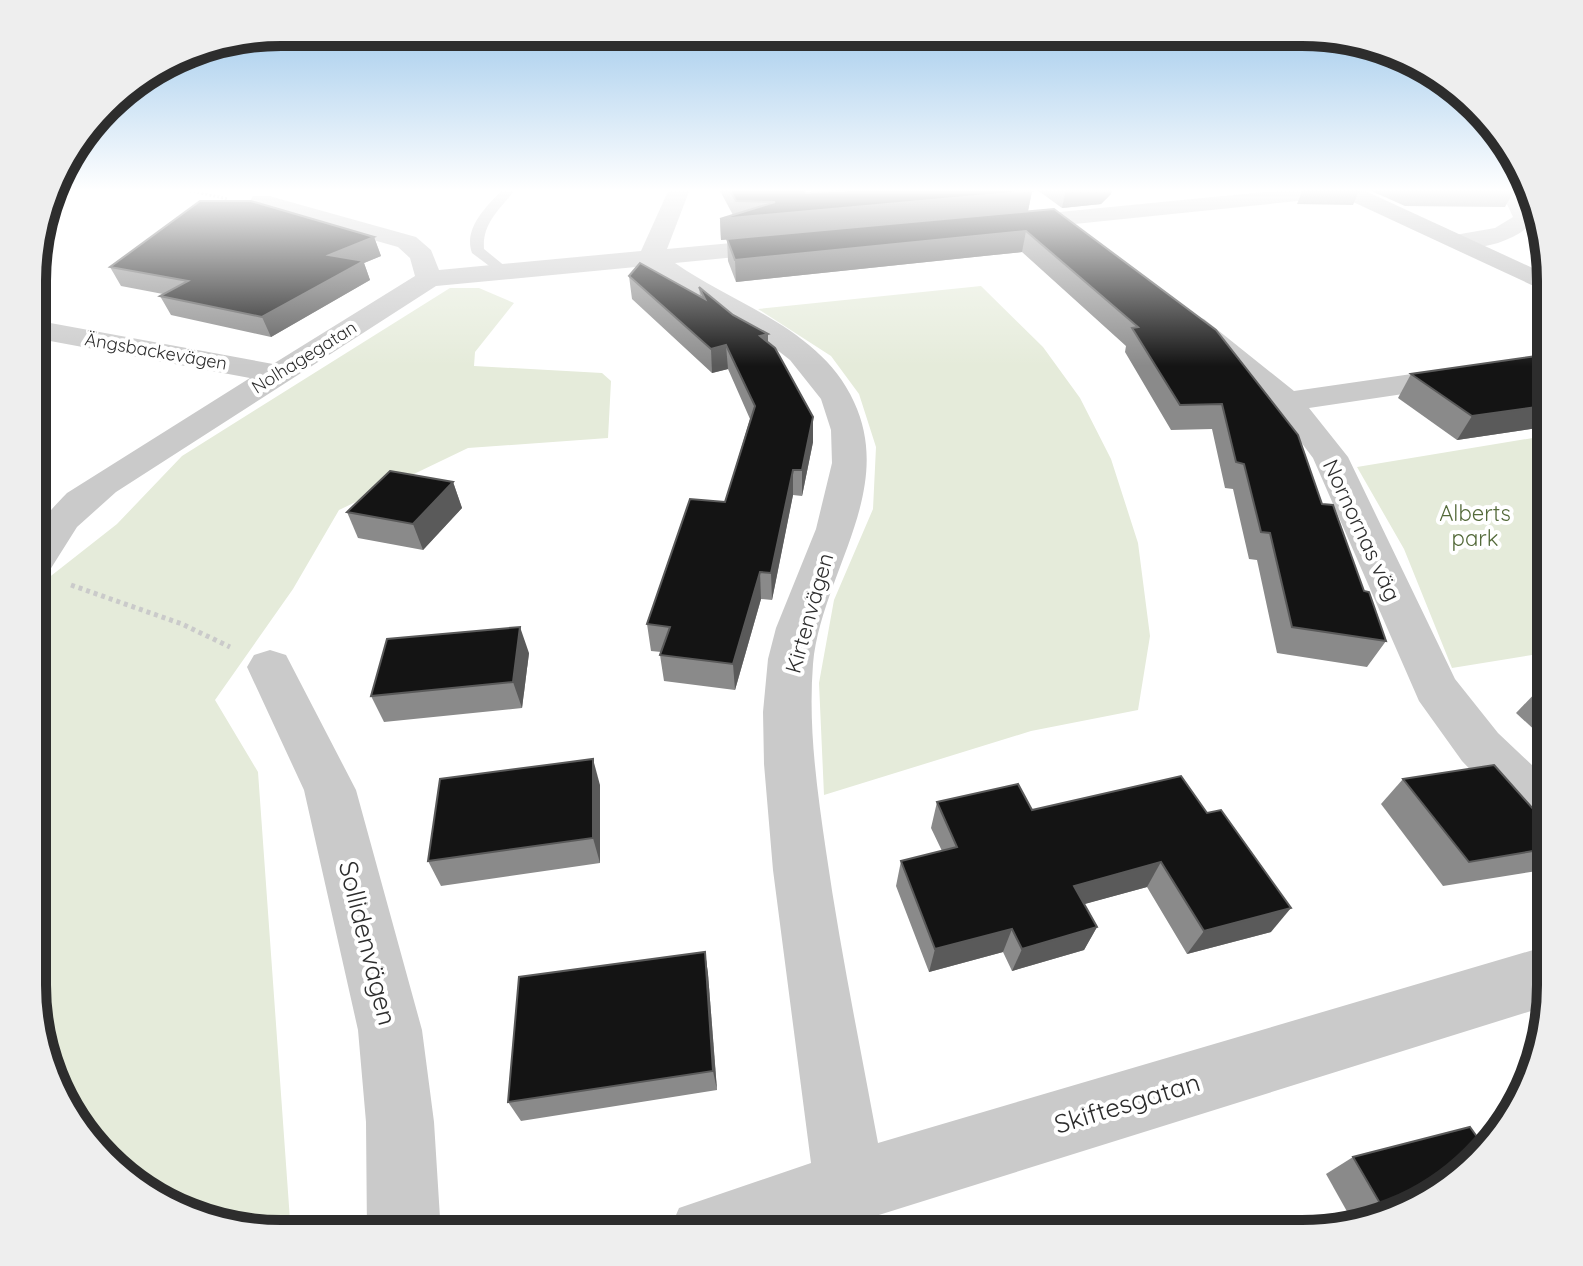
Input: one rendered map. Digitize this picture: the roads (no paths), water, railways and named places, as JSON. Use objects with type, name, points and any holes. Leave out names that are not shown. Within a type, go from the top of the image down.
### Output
[{"type":"street","points":[[414,248],[422,255],[429,279],[754,248]]},
{"type":"street","points":[[651,258],[655,248]]},
{"type":"street","points":[[1473,248],[1537,279]]},
{"type":"street","name":"Kirtenvägen","points":[[651,258],[675,277],[753,321],[798,353],[824,380],[838,400],[844,418],[851,475],[837,521],[815,575],[792,656],[786,710],[793,805],[810,934],[850,1187]]},
{"type":"street","name":"Nolhagegatan","points":[[46,545],[62,520],[80,501],[429,279]]},
{"type":"street","name":"Nornornas väg","points":[[1176,312],[1248,367],[1287,402],[1330,457],[1436,689],[1480,747],[1536,803]]},
{"type":"street","name":"Ängsbackevägen","points":[[46,331],[278,374]]},
{"type":"street","points":[[1287,402],[1537,365]]},
{"type":"street","name":"Sollidenvägen","points":[[270,667],[330,790],[390,1030],[400,1122],[403,1219]]},
{"type":"street","name":"Skiftesgatan","points":[[750,1219],[1536,979]]},
{"type":"lane","points":[[477,248],[504,272]]},
{"type":"park label","name":"Alberts park","points":[[1475,526]]}]
